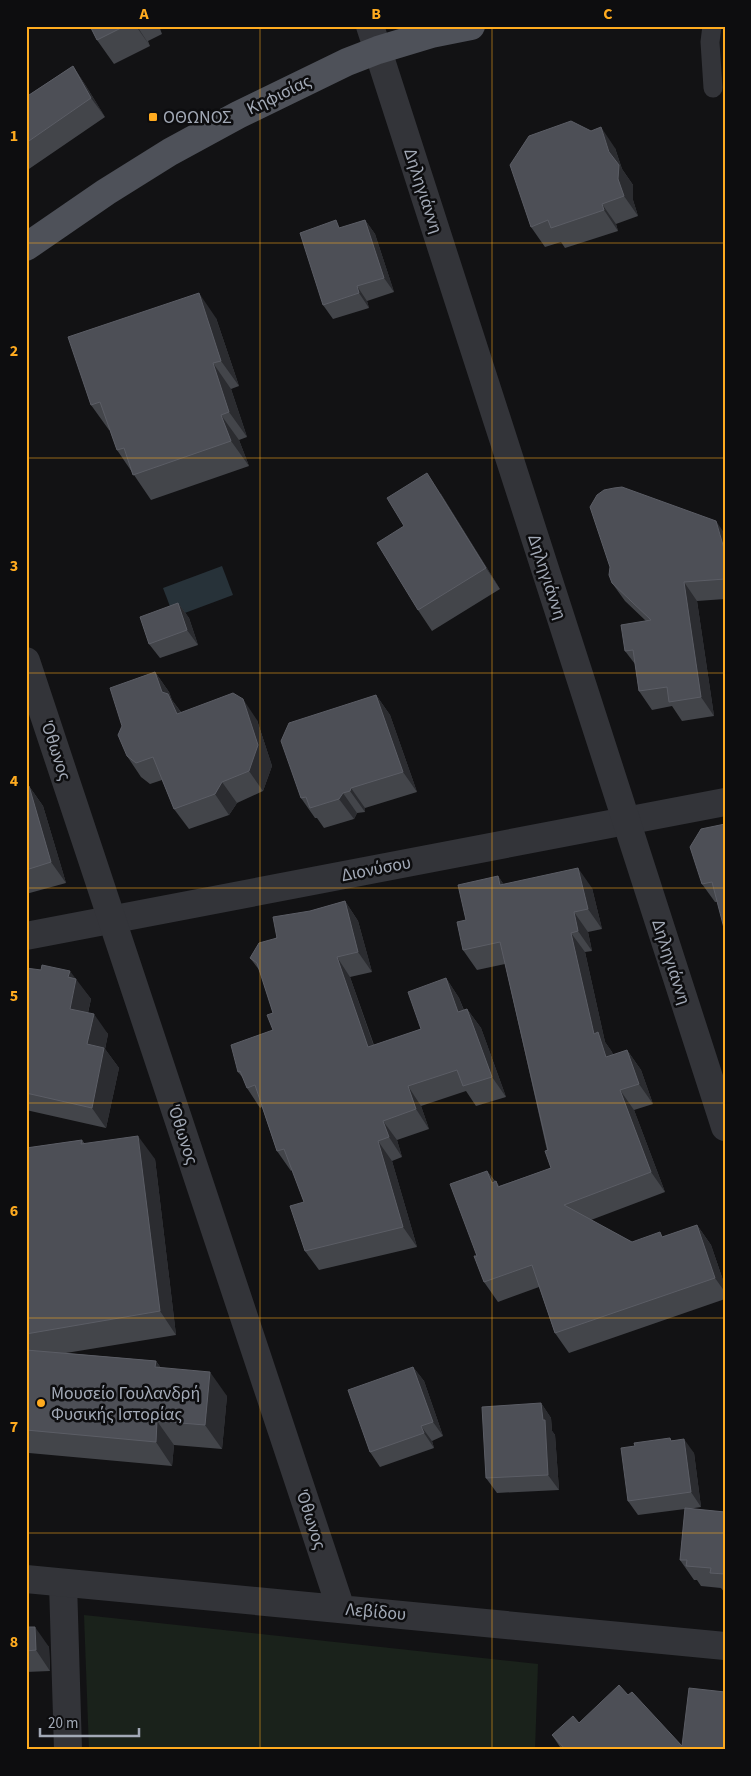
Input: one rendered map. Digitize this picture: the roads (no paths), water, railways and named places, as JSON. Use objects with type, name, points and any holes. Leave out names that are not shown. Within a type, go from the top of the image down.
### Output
[{"type":"main road","name":"Κηφισίας","points":[[26,247],[106,192],[170,152],[348,62],[374,38],[431,34],[471,26]]},
{"type":"street","name":"Δηληγιάννη","points":[[374,38],[725,1127]]},
{"type":"street","name":"Όθωνος","points":[[26,661],[340,1609]]},
{"type":"street","name":"Διονύσου","points":[[26,936],[725,802]]},
{"type":"street","name":"Λεβίδου","points":[[26,1579],[725,1646]]},
{"type":"street","points":[[63,1583],[68,1750]]},
{"type":"lane","points":[[712,26],[710,42],[713,88]]},
{"type":"place","name":"ΟΘΩΝΟΣ","points":[[153,117]]},
{"type":"place","name":"Μουσείο Γουλανδρή Φυσικής Ιστορίας","points":[[41,1403]]}]
